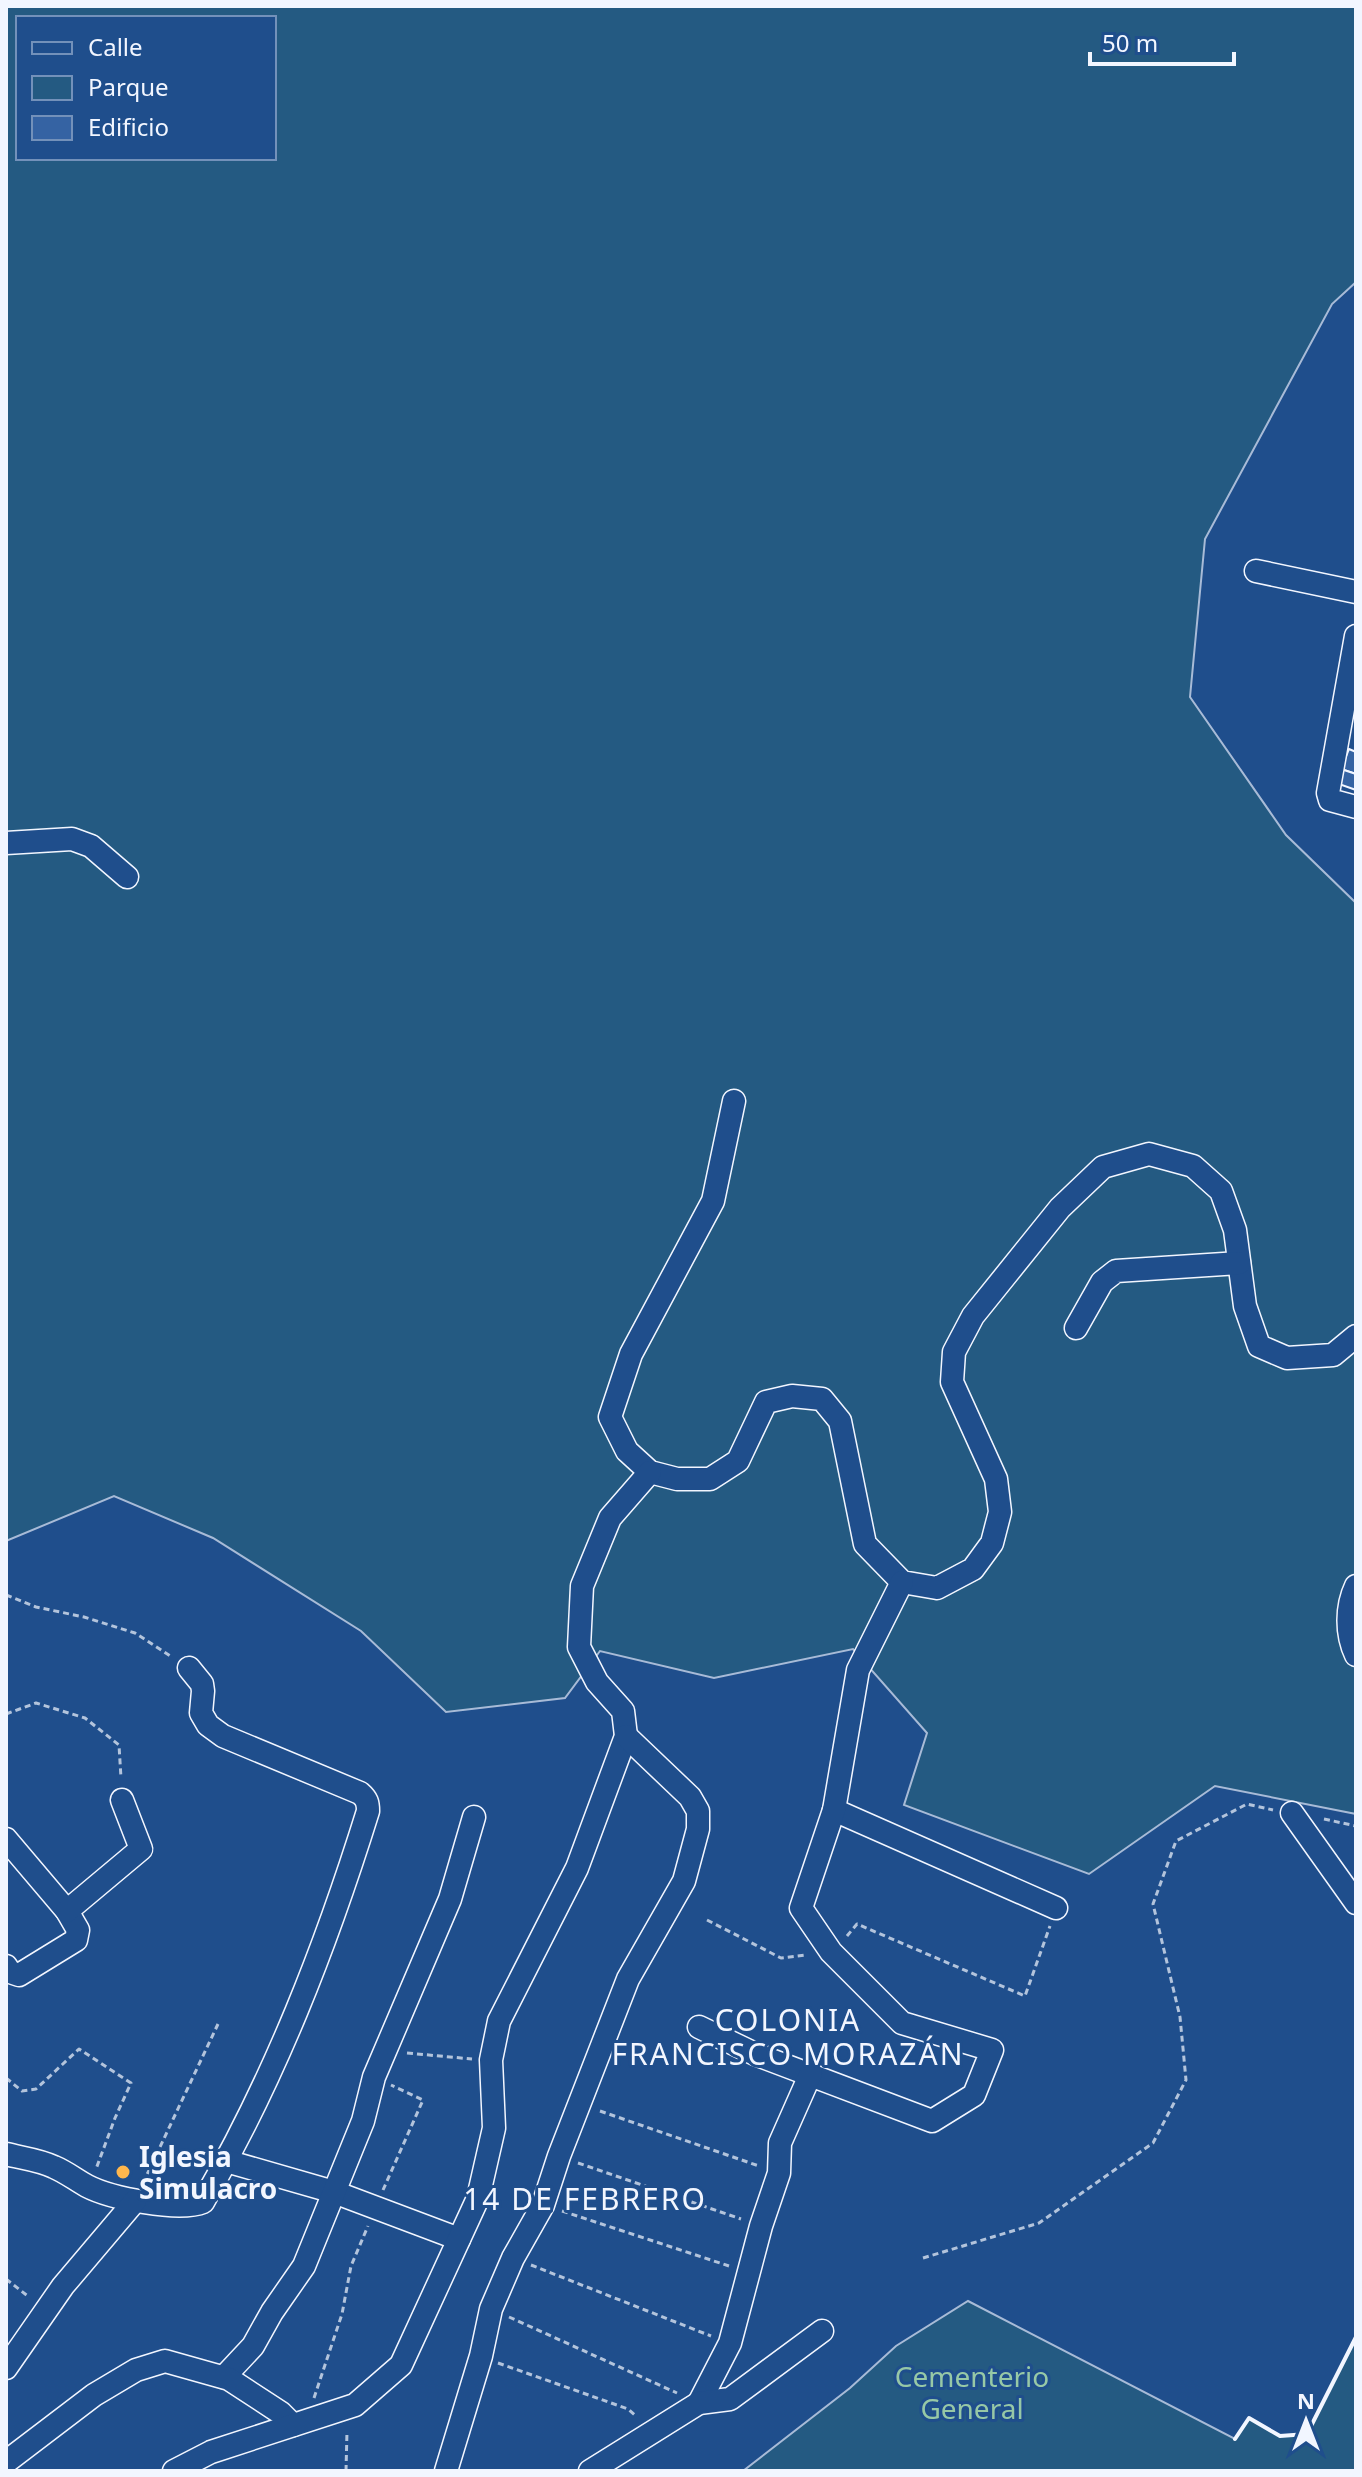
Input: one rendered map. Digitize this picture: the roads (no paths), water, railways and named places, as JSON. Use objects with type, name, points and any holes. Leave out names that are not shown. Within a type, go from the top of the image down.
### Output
[{"type":"street","points":[[1256,571],[1356,592]]},
{"type":"street","points":[[1356,636],[1328,793],[1330,800],[1356,807]]},
{"type":"street","points":[[6,843],[72,839],[91,846],[127,877]]},
{"type":"street","points":[[734,1101],[713,1201],[631,1354],[610,1417],[627,1451],[650,1472],[677,1479],[710,1479],[738,1461],[766,1402],[792,1396],[822,1399],[840,1421],[865,1544],[902,1582],[937,1588],[973,1569],[992,1543],[1000,1512],[996,1479],[952,1382],[954,1352],[973,1316],[1060,1208],[1103,1167],[1149,1154],[1193,1166],[1221,1191],[1235,1230],[1245,1306],[1259,1346],[1287,1358],[1333,1355],[1356,1336]]},
{"type":"street","points":[[1076,1328],[1102,1282],[1116,1271],[1239,1263]]},
{"type":"street","points":[[174,2471],[211,2452],[355,2405],[401,2365],[478,2198],[494,2128],[491,2060],[499,2021],[577,1868],[626,1736],[623,1711],[597,1682],[579,1647],[582,1586],[610,1518],[650,1472]]},
{"type":"street","points":[[699,2027],[755,2054],[932,2121],[974,2095],[992,2050],[902,2023],[831,1952],[801,1908],[834,1810],[858,1670],[902,1582]]},
{"type":"street","points":[[1356,1586],[1350,1600],[1350,1642],[1356,1655]]},
{"type":"street","points":[[6,2154],[53,2166],[89,2187],[135,2201],[179,2205],[203,2202],[238,2142],[288,2033],[342,1895],[368,1811],[368,1802],[360,1793],[223,1736],[208,1725],[201,1713],[202,1684],[189,1668]]},
{"type":"street","points":[[446,2471],[481,2356],[491,2309],[513,2258],[543,2205],[628,1979],[684,1881],[698,1829],[698,1811],[690,1797],[626,1736]]},
{"type":"street","points":[[67,1911],[141,1849],[122,1800]]},
{"type":"street","points":[[834,1810],[1056,1908]]},
{"type":"street","points":[[1292,1813],[1356,1903]]},
{"type":"street","points":[[224,2377],[253,2346],[304,2266],[363,2121],[374,2077],[450,1899],[474,1817]]},
{"type":"street","points":[[6,1839],[67,1911],[78,1930],[76,1940],[19,1975],[10,1972],[6,1966]]},
{"type":"street","points":[[699,2403],[730,2343],[761,2226],[779,2173],[780,2143],[811,2073]]},
{"type":"street","points":[[226,2161],[334,2192],[459,2239]]},
{"type":"street","points":[[6,2368],[45,2310],[135,2201]]},
{"type":"street","points":[[590,2471],[699,2403],[730,2399],[822,2331]]},
{"type":"street","points":[[6,2462],[94,2395],[136,2370],[165,2361],[224,2377],[300,2422]]},
{"type":"place","name":"Iglesia Simulacro","points":[[123,2172]]},
{"type":"district","name":"COLONIA FRANCISCO MORAZÁN","points":[[788,2036]]},
{"type":"district","name":"14 DE FEBRERO","points":[[585,2198]]},
{"type":"park label","name":"Cementerio General","points":[[972,2392]]}]
